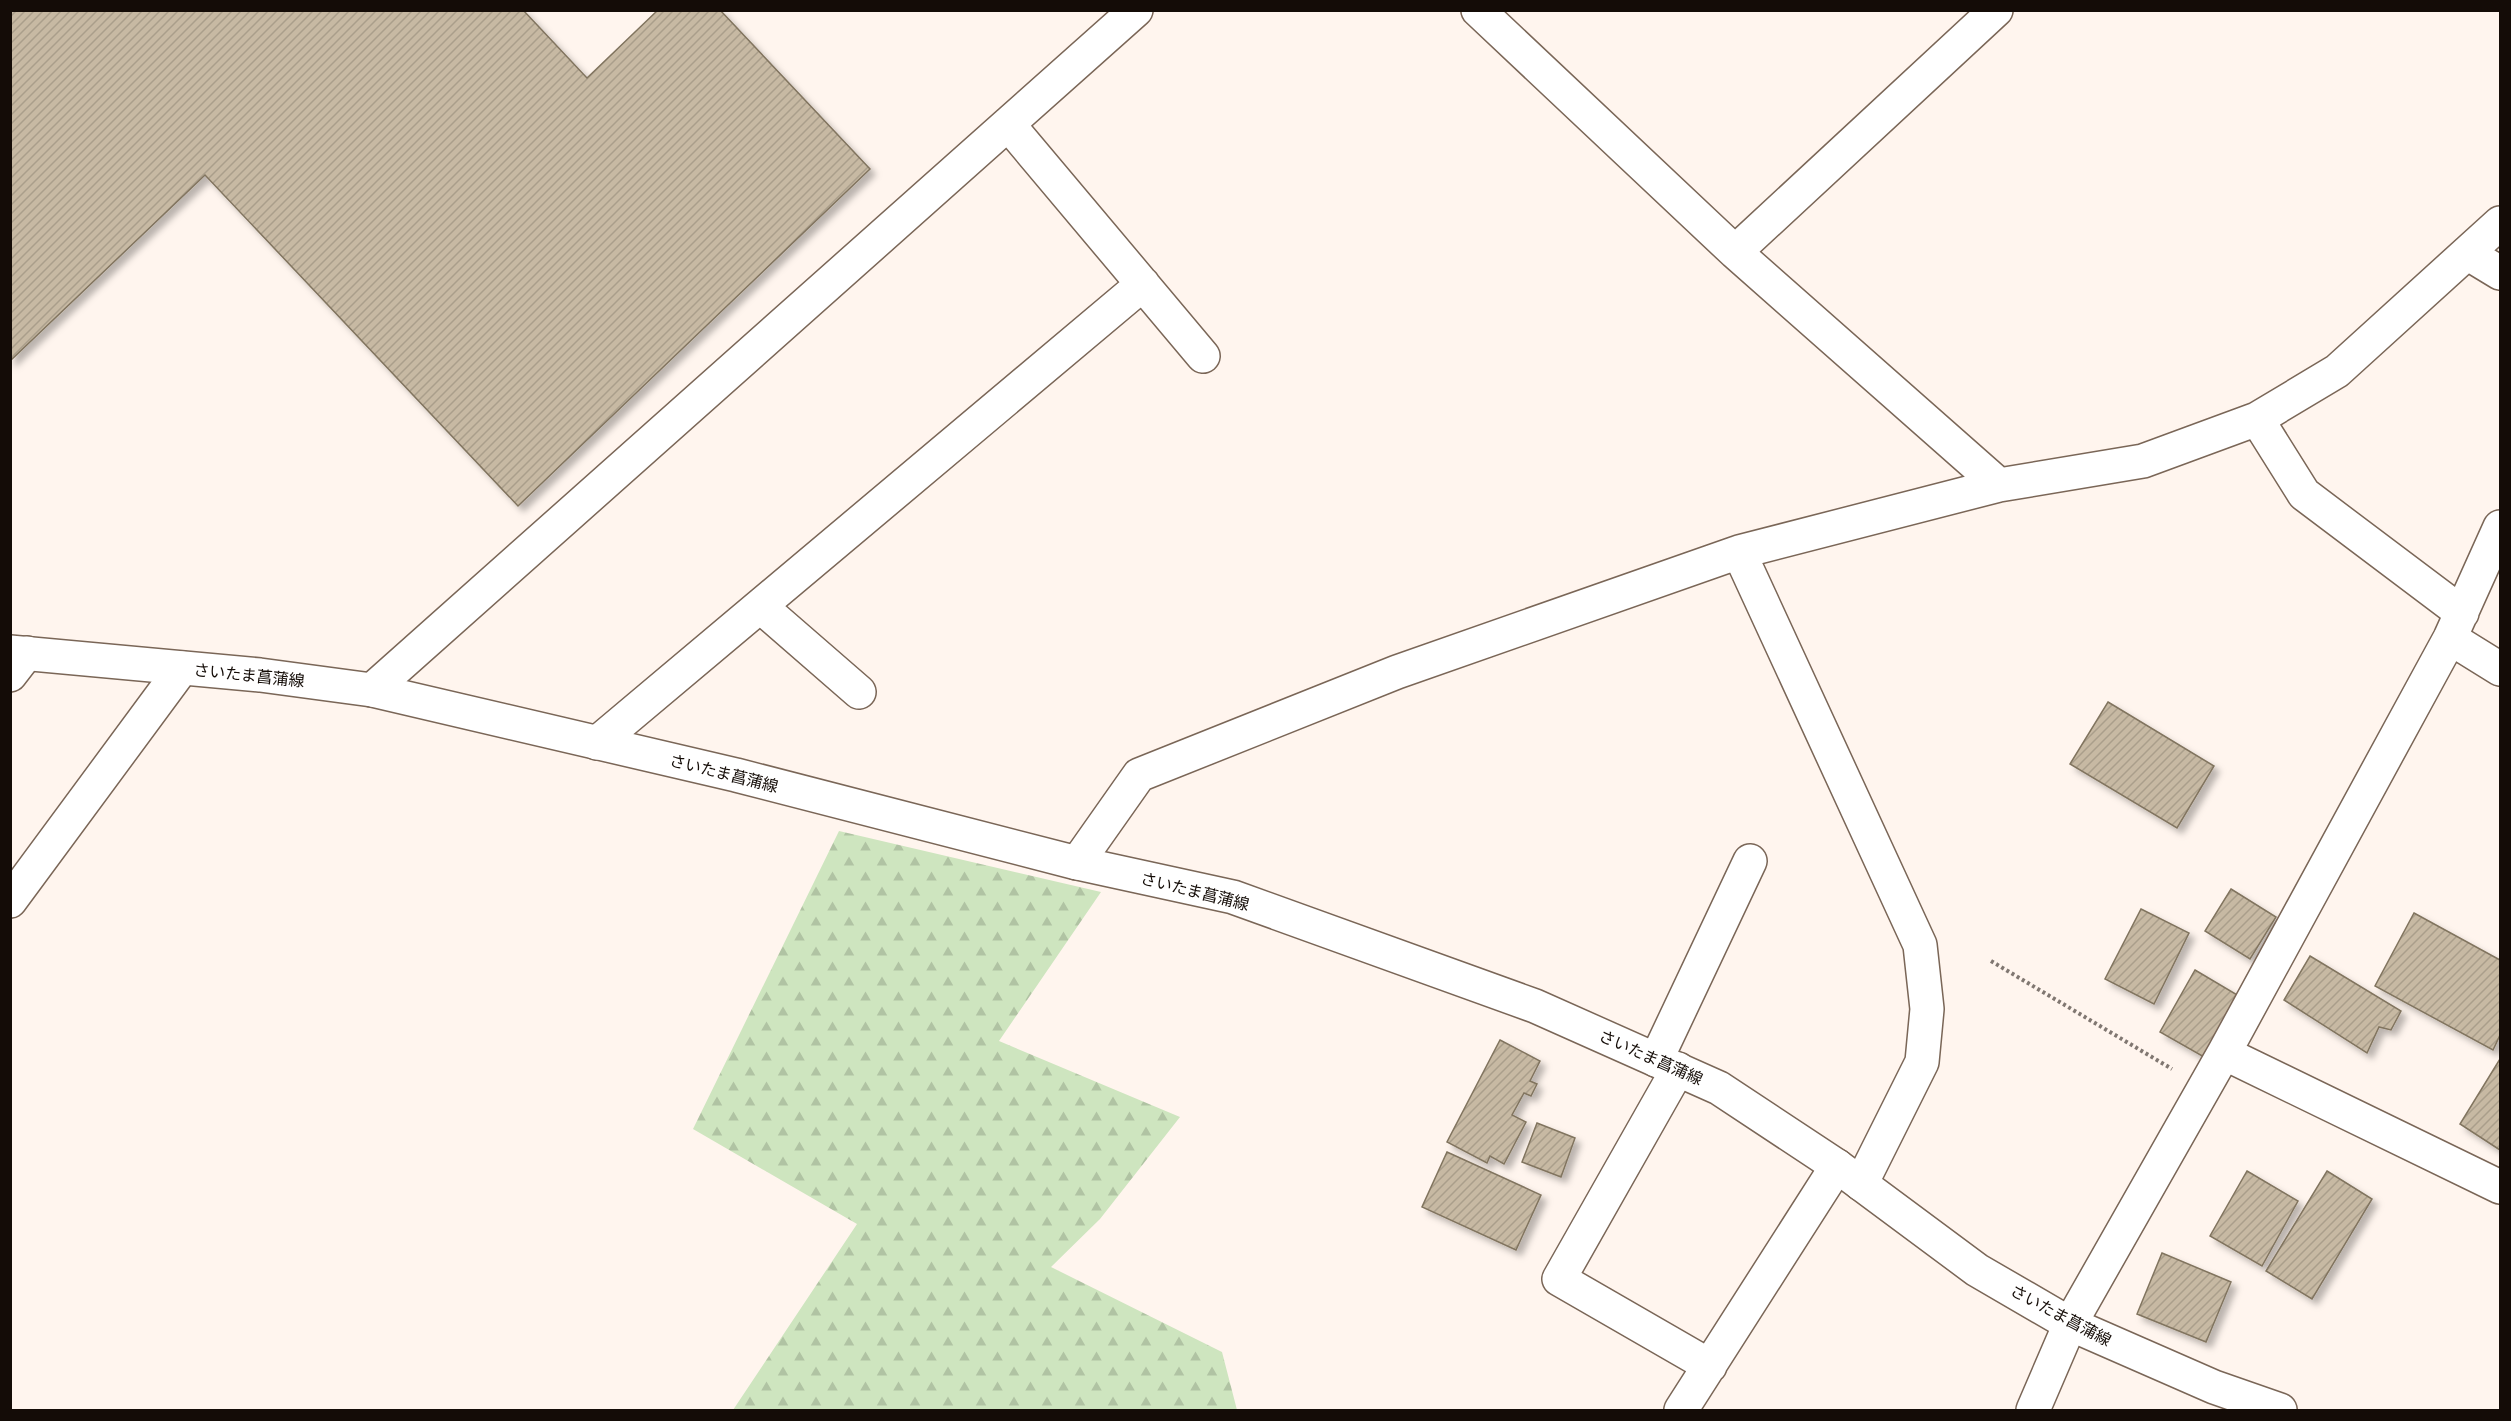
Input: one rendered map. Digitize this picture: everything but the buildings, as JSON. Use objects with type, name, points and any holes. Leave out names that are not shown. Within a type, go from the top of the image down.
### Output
[{"type":"street","points":[[372,690],[1136,10]]},
{"type":"street","points":[[1478,10],[1735,252],[1999,485]]},
{"type":"street","points":[[1735,252],[1996,10]]},
{"type":"street","points":[[1008,124],[1203,356]]},
{"type":"street","points":[[1077,863],[1139,775],[1397,672],[1739,552],[1999,485],[2143,461],[2257,419],[2337,371],[2500,223]]},
{"type":"street","points":[[2467,253],[2500,273]]},
{"type":"street","points":[[597,743],[1143,284]]},
{"type":"street","points":[[2257,419],[2304,494],[2456,625],[2500,669]]},
{"type":"street","points":[[2033,1410],[2070,1324],[2224,1053],[2456,625],[2500,527]]},
{"type":"street","points":[[1681,1410],[1710,1366],[1849,1175],[1922,1062],[1926,1009],[1920,945],[1739,552]]},
{"type":"street","points":[[760,606],[859,692]]},
{"type":"street","name":"さいたま菖蒲線","points":[[16,660],[182,668],[260,675],[372,690],[736,775],[1077,863],[1233,897],[1534,1006],[1719,1088],[1849,1175],[1977,1270],[2070,1324],[2214,1387],[2280,1410]]},
{"type":"street","points":[[10,901],[182,668]]},
{"type":"street","points":[[1710,1366],[1559,1279],[1667,1064],[1750,861]]},
{"type":"street","points":[[2224,1053],[2500,1187]]},
{"type":"path","points":[[1991,961],[2204,1088]]},
{"type":"green space","points":[[839,831],[1101,892],[999,1041],[1180,1117],[1100,1219],[1051,1267],[1222,1352],[1237,1410],[733,1410],[857,1224],[693,1129]]}]
